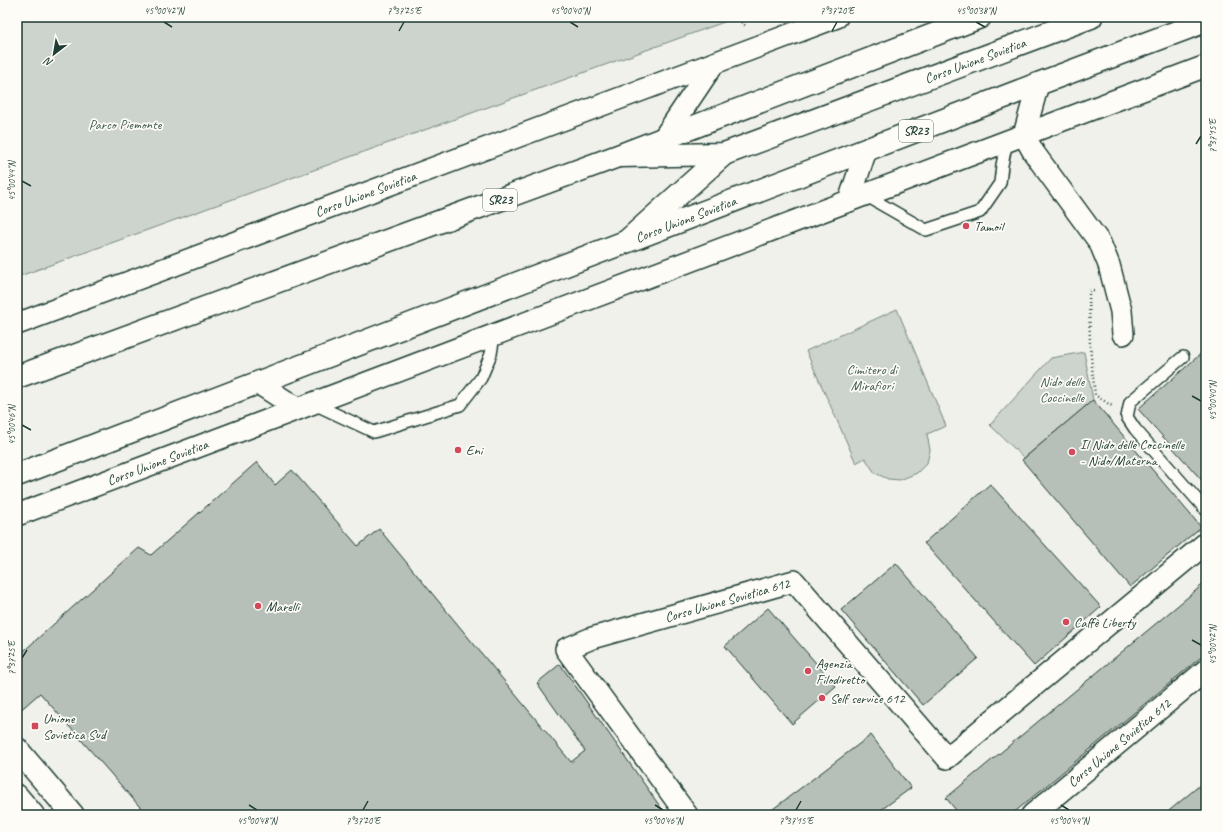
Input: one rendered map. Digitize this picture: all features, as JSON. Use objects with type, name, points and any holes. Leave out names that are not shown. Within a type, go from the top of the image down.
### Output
[{"type":"main road","name":"SR23","points":[[17,377],[618,156],[980,17]]},
{"type":"main road","name":"Corso Unione Sovietica","points":[[724,154],[1091,17]]},
{"type":"main road","name":"Corso Unione Sovietica","points":[[17,475],[1206,21]]},
{"type":"main road","points":[[618,156],[724,154]]},
{"type":"main road","points":[[626,242],[724,154]]},
{"type":"main road","points":[[17,749],[73,815]]},
{"type":"main road","points":[[17,796],[33,815]]},
{"type":"street","name":"Corso Unione Sovietica","points":[[17,324],[837,17]]},
{"type":"street","points":[[663,139],[714,63]]},
{"type":"street","name":"Corso Unione Sovietica","points":[[17,515],[1206,66]]},
{"type":"street","points":[[1038,84],[1016,138],[1034,153],[1100,243],[1109,266],[1121,311],[1123,334]]},
{"type":"street","points":[[857,198],[866,150]]},
{"type":"street","points":[[258,383],[306,406]]},
{"type":"street","name":"Corso Unione Sovietica 612","points":[[687,815],[566,649],[592,638],[794,581],[946,758],[1206,543]]},
{"type":"street","name":"Corso Unione Sovietica 612","points":[[1032,815],[1206,670]]},
{"type":"lane","points":[[857,198],[926,230],[980,212],[1000,183],[1002,165],[1016,138]]},
{"type":"lane","points":[[306,406],[374,432],[460,405],[481,378],[492,354],[494,335]]},
{"type":"lane","points":[[1183,357],[1130,402],[1127,416],[1135,429],[1206,510]]},
{"type":"path","points":[[1115,289],[1089,291],[1091,355],[1095,394],[1127,416]]},
{"type":"green space","name":"Parco Piemonte","points":[[17,17],[738,17],[17,277]]},
{"type":"green space","name":"Cimitero di Mirafiori","points":[[897,309],[946,426],[927,434],[930,450],[927,463],[917,473],[900,480],[888,479],[875,473],[865,458],[856,463],[806,351]]},
{"type":"green space","name":"Nido delle Coccinelle","points":[[1084,352],[1093,400],[1024,458],[990,425],[1051,358]]},
{"type":"building","points":[[1204,351],[1206,353],[1206,485],[1138,409]]},
{"type":"building","points":[[1093,400],[1201,527],[1130,587],[1022,460]]},
{"type":"building","name":"Marelli","points":[[257,462],[275,485],[292,470],[358,546],[379,529],[571,762],[585,751],[537,683],[560,664],[666,815],[528,815],[524,811],[519,815],[147,815],[40,693],[17,713],[17,657],[139,548],[151,555]]},
{"type":"building","points":[[990,484],[1101,607],[1034,666],[924,543]]},
{"type":"building","points":[[896,563],[978,658],[923,705],[841,610]]},
{"type":"building","points":[[1206,582],[1206,653],[1011,815],[960,815],[946,798]]},
{"type":"building","points":[[768,608],[836,686],[792,724],[725,646]]},
{"type":"building","points":[[871,735],[911,788],[874,815],[765,815]]},
{"type":"building","points":[[1206,780],[1206,815],[1164,815]]},
{"type":"place","name":"Tamoil","points":[[966,226]]},
{"type":"place","name":"Eni","points":[[458,450]]},
{"type":"place","name":"Il Nido delle Coccinelle - Nido/Materna","points":[[1072,452]]},
{"type":"place","name":"Marelli","points":[[258,606]]},
{"type":"place","name":"Caffè Liberty","points":[[1066,622]]},
{"type":"place","name":"Agenzia Filodiretto","points":[[808,671]]},
{"type":"place","name":"Self service 612","points":[[822,698]]},
{"type":"place","name":"Unione Sovietica Sud","points":[[35,726]]}]
